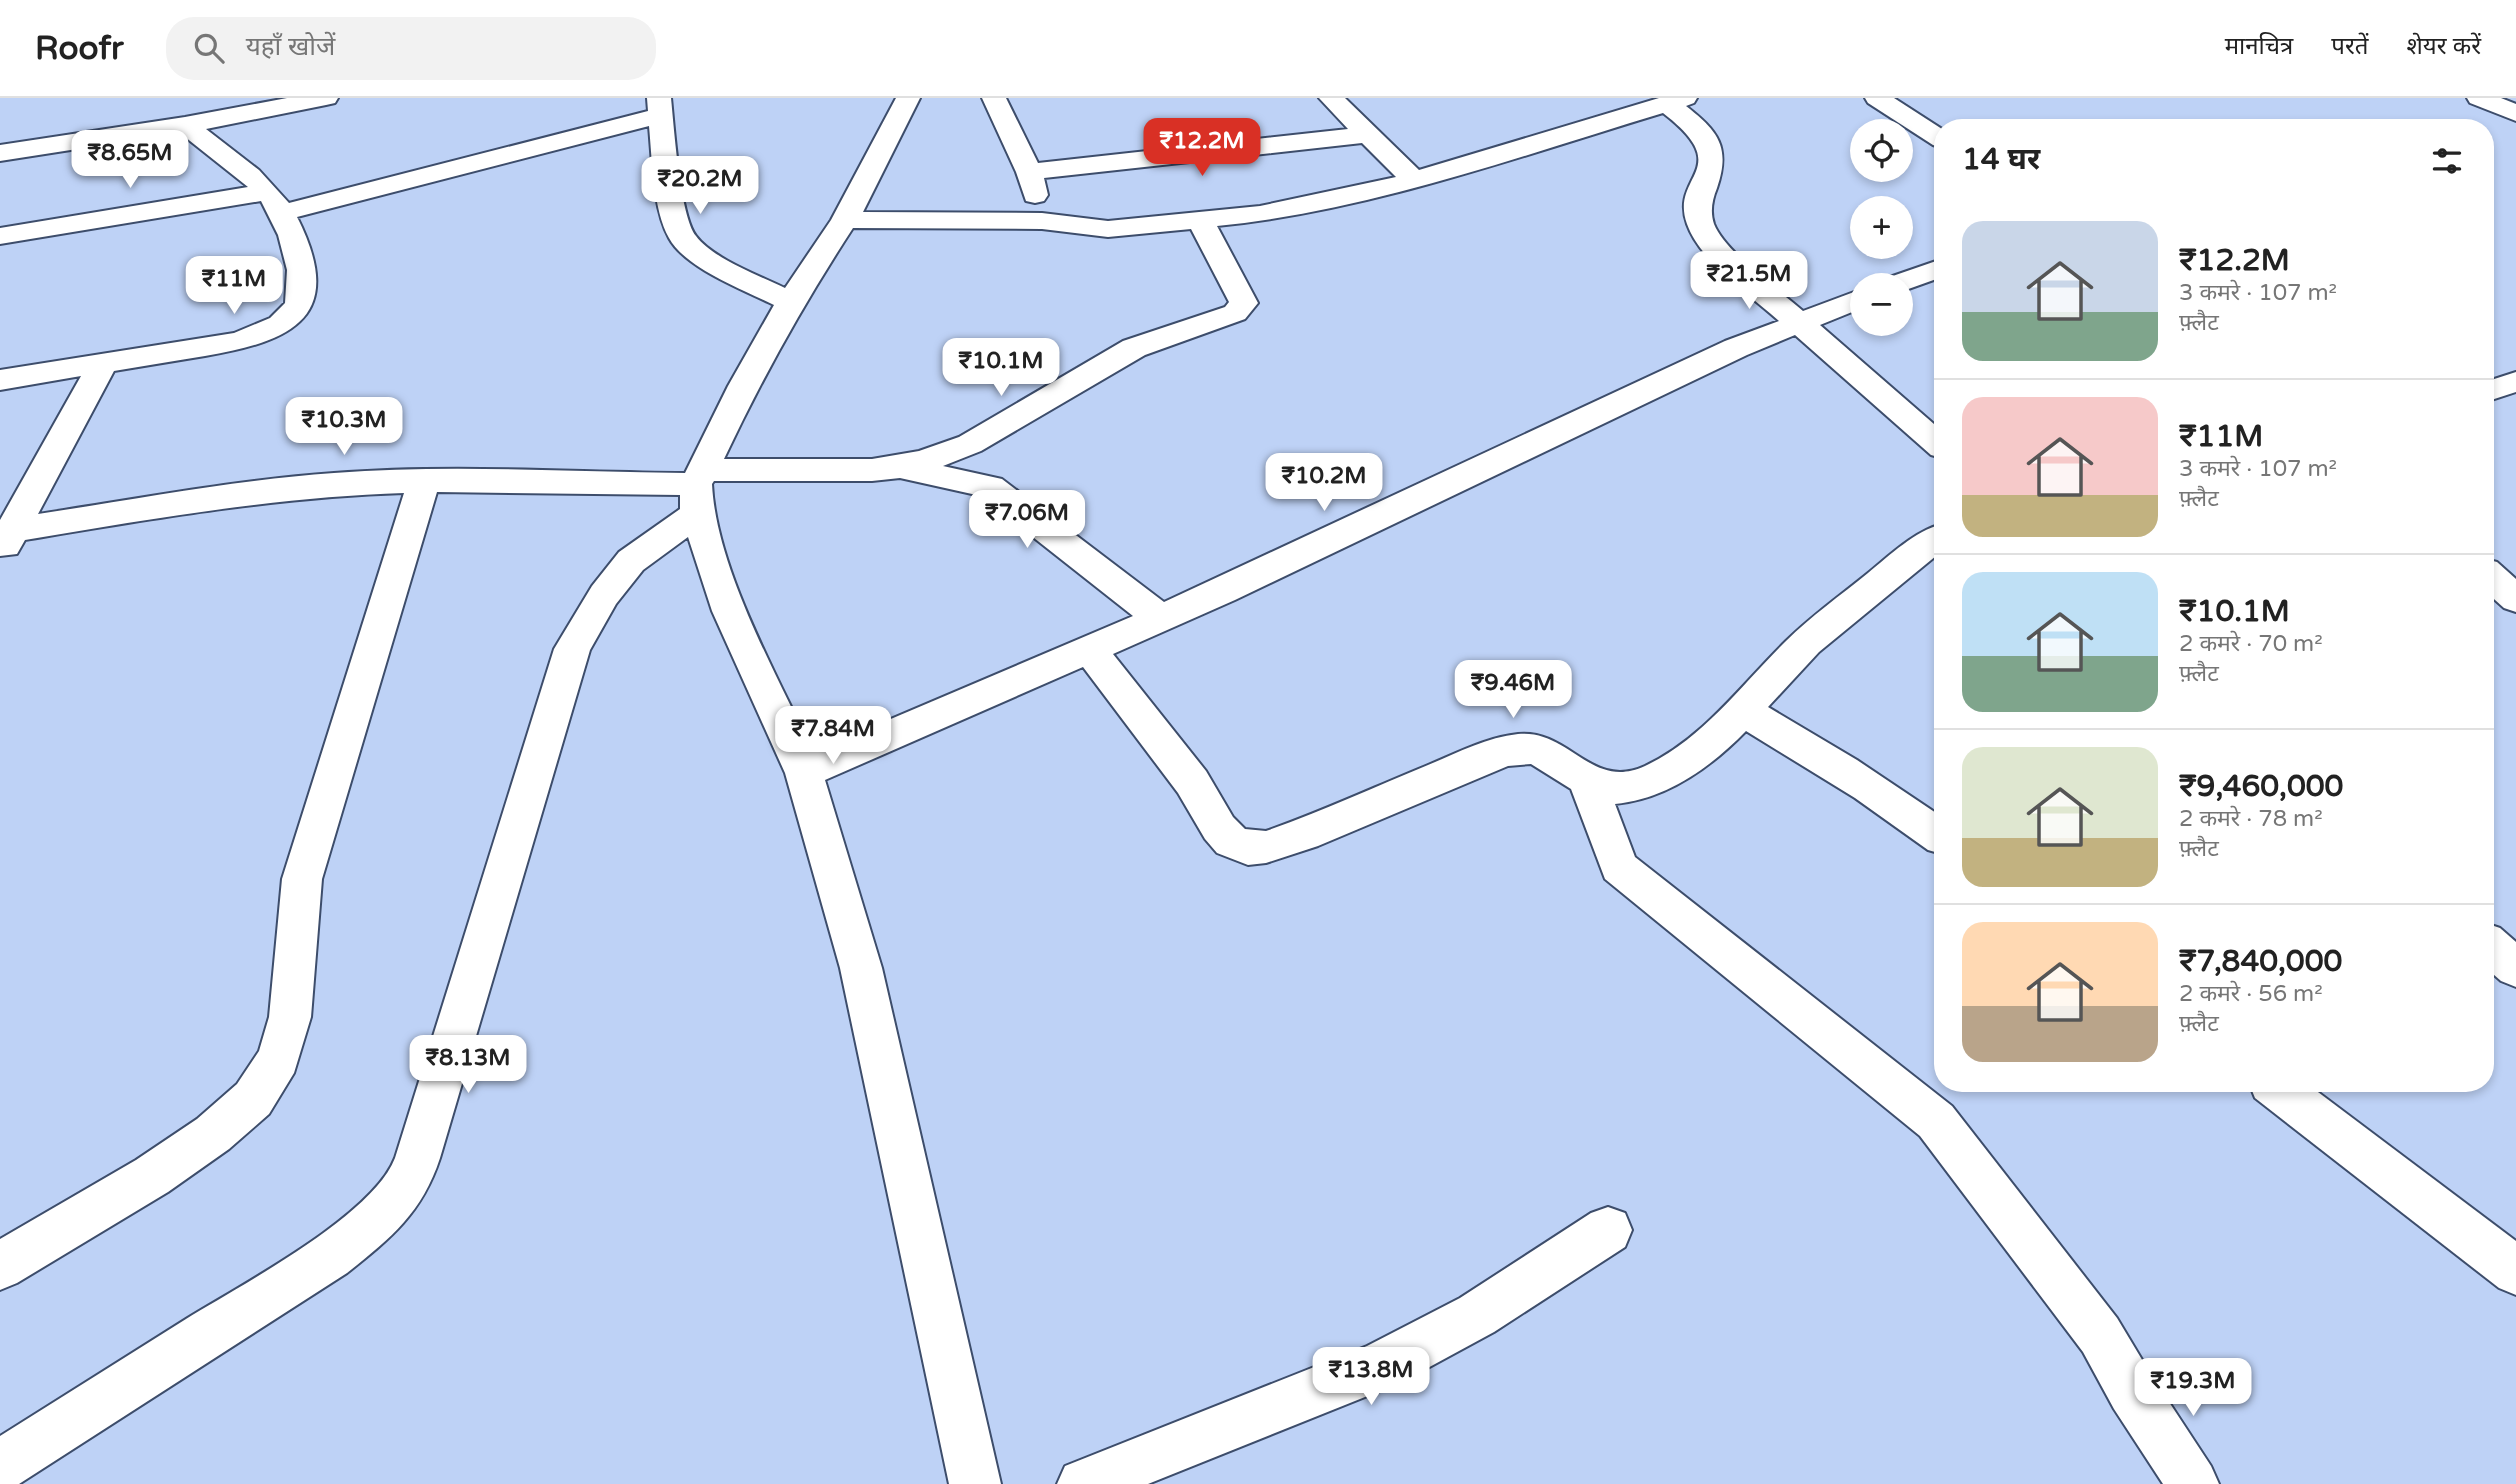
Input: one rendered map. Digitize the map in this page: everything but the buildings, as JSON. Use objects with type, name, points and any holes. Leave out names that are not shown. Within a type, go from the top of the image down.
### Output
[{"type":"street","points":[[0,153],[186,125],[326,98]]},
{"type":"street","points":[[0,1466],[330,1256],[378,1219],[403,1189],[415,1165],[572,649],[604,596],[631,561],[699,489],[743,386],[790,302],[845,220],[908,98]]},
{"type":"street","points":[[993,98],[1029,172],[1042,220]]},
{"type":"street","points":[[1331,98],[1414,180]]},
{"type":"street","points":[[1877,98],[1934,135]]},
{"type":"street","points":[[2479,98],[2516,113]]},
{"type":"street","points":[[845,220],[1042,220],[1108,229],[1260,214],[1378,191],[1591,116],[1677,101],[1709,143],[1713,160],[1700,197],[1698,214],[1704,234],[1718,252],[1934,440]]},
{"type":"street","points":[[0,236],[275,202],[660,107],[675,218],[682,238],[724,267],[790,302]]},
{"type":"street","points":[[0,380],[239,341],[268,330],[293,314],[299,297],[301,272],[275,202],[186,125]]},
{"type":"street","points":[[1029,172],[1368,135]]},
{"type":"street","points":[[5,539],[246,493],[335,484],[424,481],[699,489],[901,467],[971,443],[1134,348],[1235,313],[1244,303],[1200,221]]},
{"type":"street","points":[[1913,278],[1934,270]]},
{"type":"street","points":[[804,773],[1223,591],[1736,348],[1850,302]]},
{"type":"street","points":[[5,539],[103,363]]},
{"type":"street","points":[[2494,389],[2516,382]]},
{"type":"street","points":[[901,467],[992,487],[1160,618]]},
{"type":"street","points":[[0,1266],[152,1176],[213,1134],[253,1099],[279,1059],[290,1017],[302,879],[424,481]]},
{"type":"street","points":[[699,489],[729,611],[804,773],[860,968],[975,1484]]},
{"type":"street","points":[[1089,649],[1192,782],[1219,828],[1231,841],[1248,848],[1266,847],[1304,834],[1489,756],[1514,749],[1540,752],[1587,782],[1608,788],[1626,787],[1665,774],[1712,743],[1802,648],[1895,570],[1934,542]]},
{"type":"street","points":[[1741,710],[1866,783],[1934,832]]},
{"type":"street","points":[[1587,782],[1619,866],[1936,1121],[2100,1335],[2132,1391],[2193,1484]]},
{"type":"street","points":[[2494,949],[2516,968]]},
{"type":"street","points":[[2283,1092],[2516,1271]]},
{"type":"street","points":[[1083,1484],[1382,1365],[1477,1315],[1608,1230]]}]
